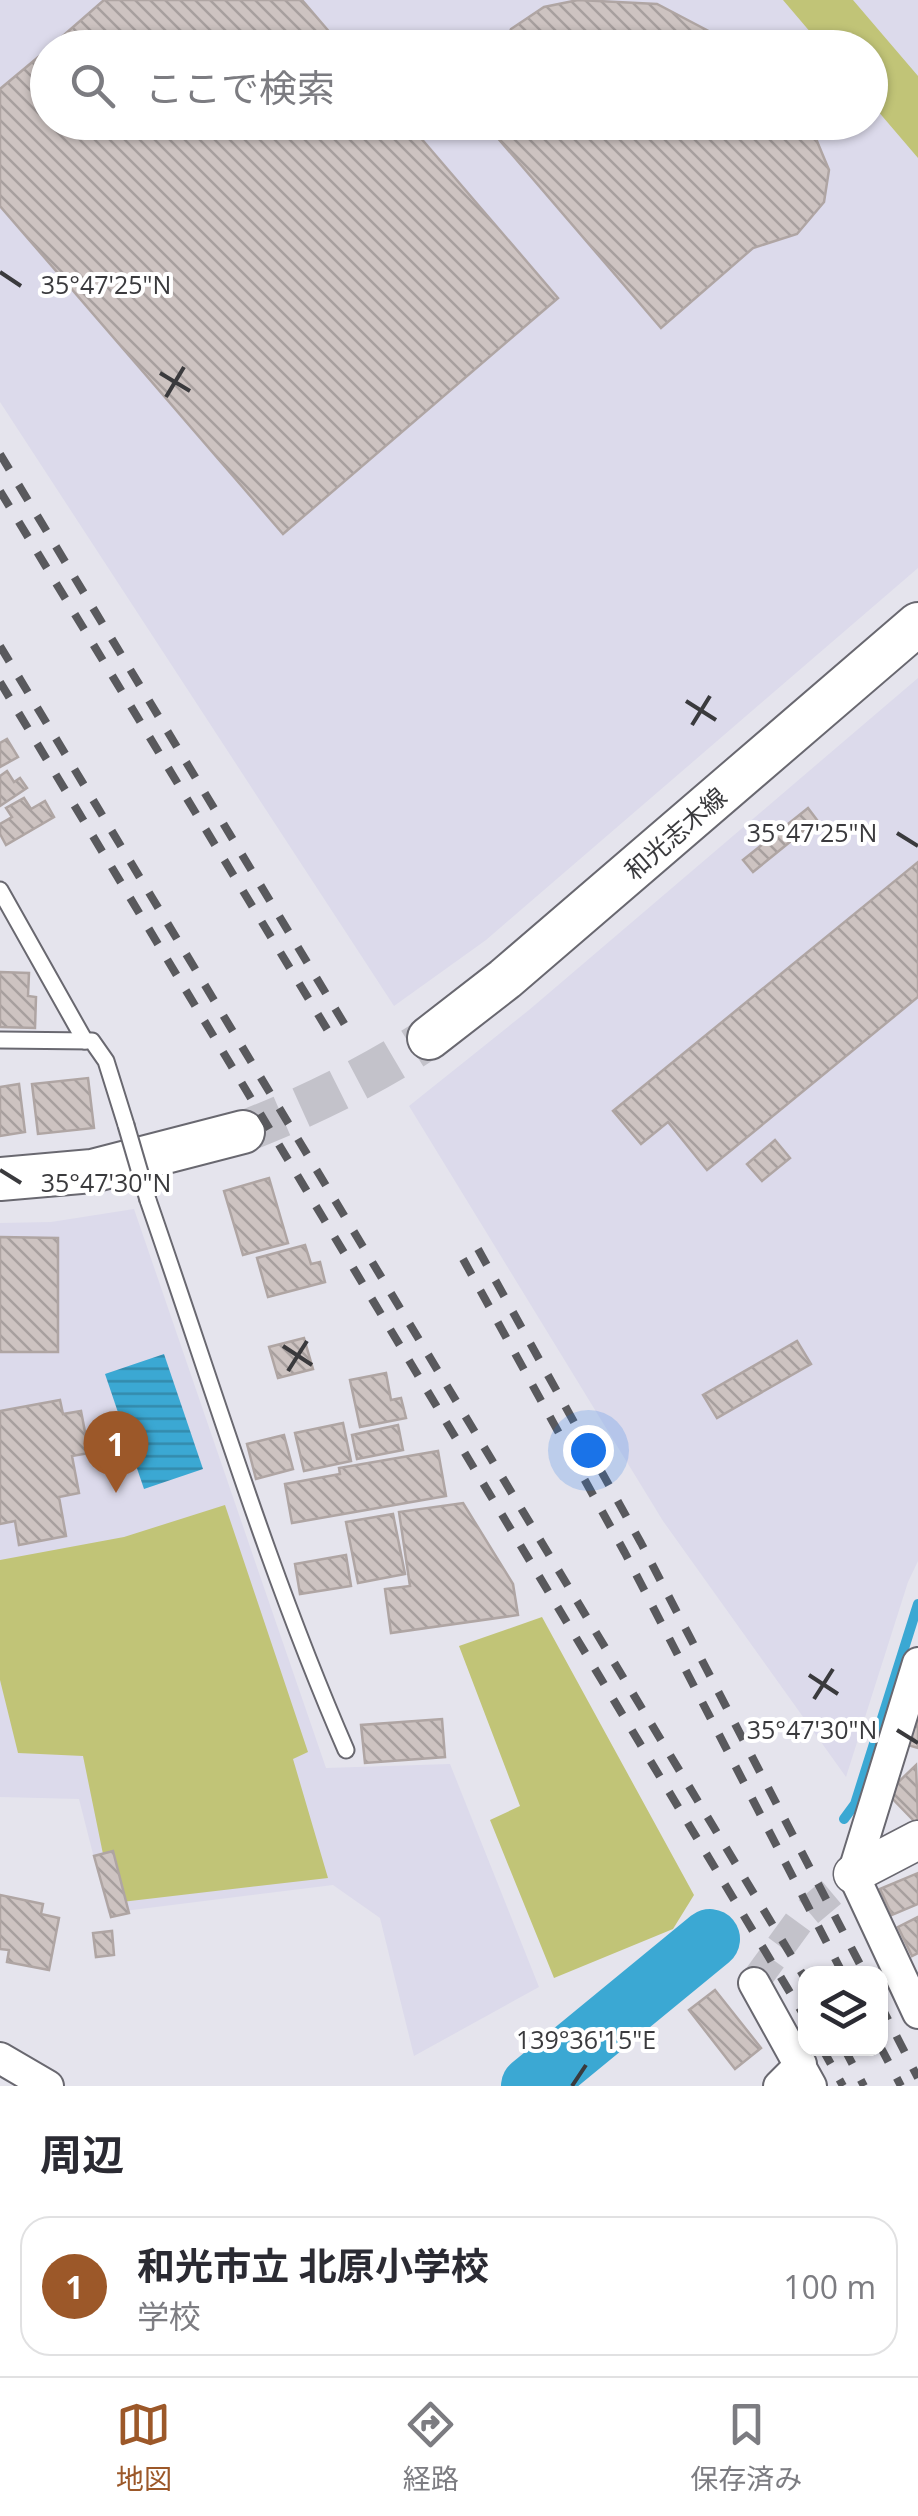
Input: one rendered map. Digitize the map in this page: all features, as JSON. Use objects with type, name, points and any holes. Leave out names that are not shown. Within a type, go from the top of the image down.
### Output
[{"type":"main road","name":"和光志木線","points":[[429,1038],[505,979],[918,624]]},
{"type":"main road","points":[[0,1179],[92,1170],[243,1132]]},
{"type":"street","points":[[918,1663],[853,1874],[918,2013]]},
{"type":"street","points":[[853,1874],[918,1840]]},
{"type":"street","points":[[754,1983],[806,2075],[779,2086]]},
{"type":"street","points":[[0,2058],[48,2086]]},
{"type":"lane","points":[[0,890],[85,1041]]},
{"type":"lane","points":[[0,1040],[92,1041],[106,1062],[148,1200],[267,1553],[307,1661],[346,1750]]},
{"type":"shaded area","points":[[0,0],[918,0],[918,568],[486,940],[394,1006],[0,402]]},
{"type":"shaded area","points":[[918,678],[918,1561],[846,1777],[663,1521],[409,1106],[529,1010]]},
{"type":"shaded area","points":[[134,1209],[326,1768],[450,1764],[539,1987],[414,2056],[380,1918],[333,1885],[108,1913],[79,1799],[0,1797],[0,1223],[51,1222]]},
{"type":"green space","points":[[783,0],[853,0],[879,30],[809,30]]},
{"type":"green space","points":[[888,41],[918,76],[918,158],[888,123]]},
{"type":"green space","points":[[225,1505],[308,1752],[293,1759],[328,1878],[113,1903],[83,1756],[18,1753],[0,1680],[0,1560],[124,1537]]},
{"type":"green space","points":[[542,1617],[694,1895],[673,1929],[554,1978],[490,1820],[520,1806],[459,1646]]},
{"type":"water","points":[[164,1354],[203,1469],[144,1489],[105,1374]]},
{"type":"building","points":[[104,0],[302,0],[328,30],[70,30]]},
{"type":"building","points":[[578,0],[657,4],[707,30],[511,30],[544,7]]},
{"type":"building","points":[[30,64],[30,140],[422,140],[558,298],[283,534],[0,206],[0,89]]},
{"type":"building","points":[[499,140],[816,140],[829,170],[824,202],[797,234],[753,248],[661,328]]},
{"type":"building","points":[[7,739],[18,757],[0,767],[0,743]]},
{"type":"building","points":[[7,771],[14,782],[20,778],[27,788],[0,806],[0,776]]},
{"type":"building","points":[[24,798],[31,809],[45,801],[54,817],[6,845],[0,824],[12,817],[6,808]]},
{"type":"building","points":[[808,808],[817,820],[753,872],[743,860]]},
{"type":"building","points":[[918,862],[918,997],[707,1170],[668,1122],[641,1144],[613,1111]]},
{"type":"building","points":[[0,972],[29,973],[28,996],[36,997],[35,1028],[0,1027]]},
{"type":"building","points":[[88,1078],[94,1128],[38,1134],[32,1084]]},
{"type":"building","points":[[19,1084],[25,1132],[0,1136],[0,1087]]},
{"type":"building","points":[[775,1140],[790,1158],[762,1181],[747,1164]]},
{"type":"building","points":[[269,1178],[288,1243],[243,1255],[224,1191]]},
{"type":"building","points":[[0,1237],[58,1238],[58,1352],[0,1352]]},
{"type":"building","points":[[305,1245],[311,1264],[320,1262],[325,1282],[268,1297],[257,1258]]},
{"type":"building","points":[[304,1338],[313,1369],[278,1378],[269,1347]]},
{"type":"building","points":[[797,1341],[811,1364],[717,1418],[703,1395]]},
{"type":"building","points":[[386,1373],[391,1400],[401,1398],[406,1418],[360,1427],[350,1380]]},
{"type":"building","points":[[60,1400],[63,1414],[81,1411],[89,1453],[72,1456],[79,1493],[59,1497],[66,1536],[19,1545],[15,1521],[0,1524],[0,1411]]},
{"type":"building","points":[[343,1423],[351,1461],[304,1471],[295,1433]]},
{"type":"building","points":[[398,1425],[403,1450],[357,1459],[352,1435]]},
{"type":"building","points":[[284,1435],[293,1469],[256,1479],[247,1444]]},
{"type":"building","points":[[438,1451],[446,1496],[292,1523],[285,1484],[340,1474],[339,1468]]},
{"type":"building","points":[[463,1503],[513,1584],[518,1615],[391,1633],[385,1589],[410,1586],[399,1512]]},
{"type":"building","points":[[393,1514],[405,1574],[358,1583],[346,1522]]},
{"type":"building","points":[[346,1555],[351,1586],[300,1594],[295,1564]]},
{"type":"building","points":[[918,1701],[918,1748],[904,1744]]},
{"type":"building","points":[[442,1719],[445,1757],[365,1763],[361,1725]]},
{"type":"building","points":[[916,1765],[918,1819],[915,1822],[887,1793]]},
{"type":"building","points":[[113,1851],[129,1913],[111,1917],[94,1856]]},
{"type":"building","points":[[918,1873],[918,1904],[892,1915],[880,1889]]},
{"type":"building","points":[[0,1895],[43,1904],[41,1914],[59,1918],[49,1970],[7,1962],[9,1950],[0,1949]]},
{"type":"building","points":[[918,1917],[918,1953],[912,1956],[898,1927]]},
{"type":"building","points":[[112,1931],[114,1955],[96,1957],[93,1933]]},
{"type":"building","points":[[715,1990],[761,2048],[735,2069],[689,2010]]},
{"type":"waterway","points":[[844,1819],[855,1804],[918,1604]]},
{"type":"waterway","points":[[531,2086],[710,1939]]},
{"type":"tunnel","points":[[243,1132],[338,1090],[429,1038]]},
{"type":"tunnel","points":[[754,1983],[802,1917],[853,1874]]},
{"type":"railway","points":[[0,454],[351,1035]]},
{"type":"railway","points":[[0,491],[336,1044]]},
{"type":"railway","points":[[0,646],[798,1967]]},
{"type":"railway","points":[[0,682],[798,2006]]},
{"type":"railway","points":[[478,1249],[641,1543],[861,1966]]},
{"type":"railway","points":[[463,1259],[625,1553],[839,1966]]},
{"type":"railway","points":[[888,2020],[918,2078]]},
{"type":"railway","points":[[826,2056],[843,2086]]},
{"type":"railway","points":[[848,2056],[864,2086]]},
{"type":"railway","points":[[885,2056],[901,2086]]},
{"type":"place","name":"和光市立 北原小学校","points":[[116,1493]]}]
